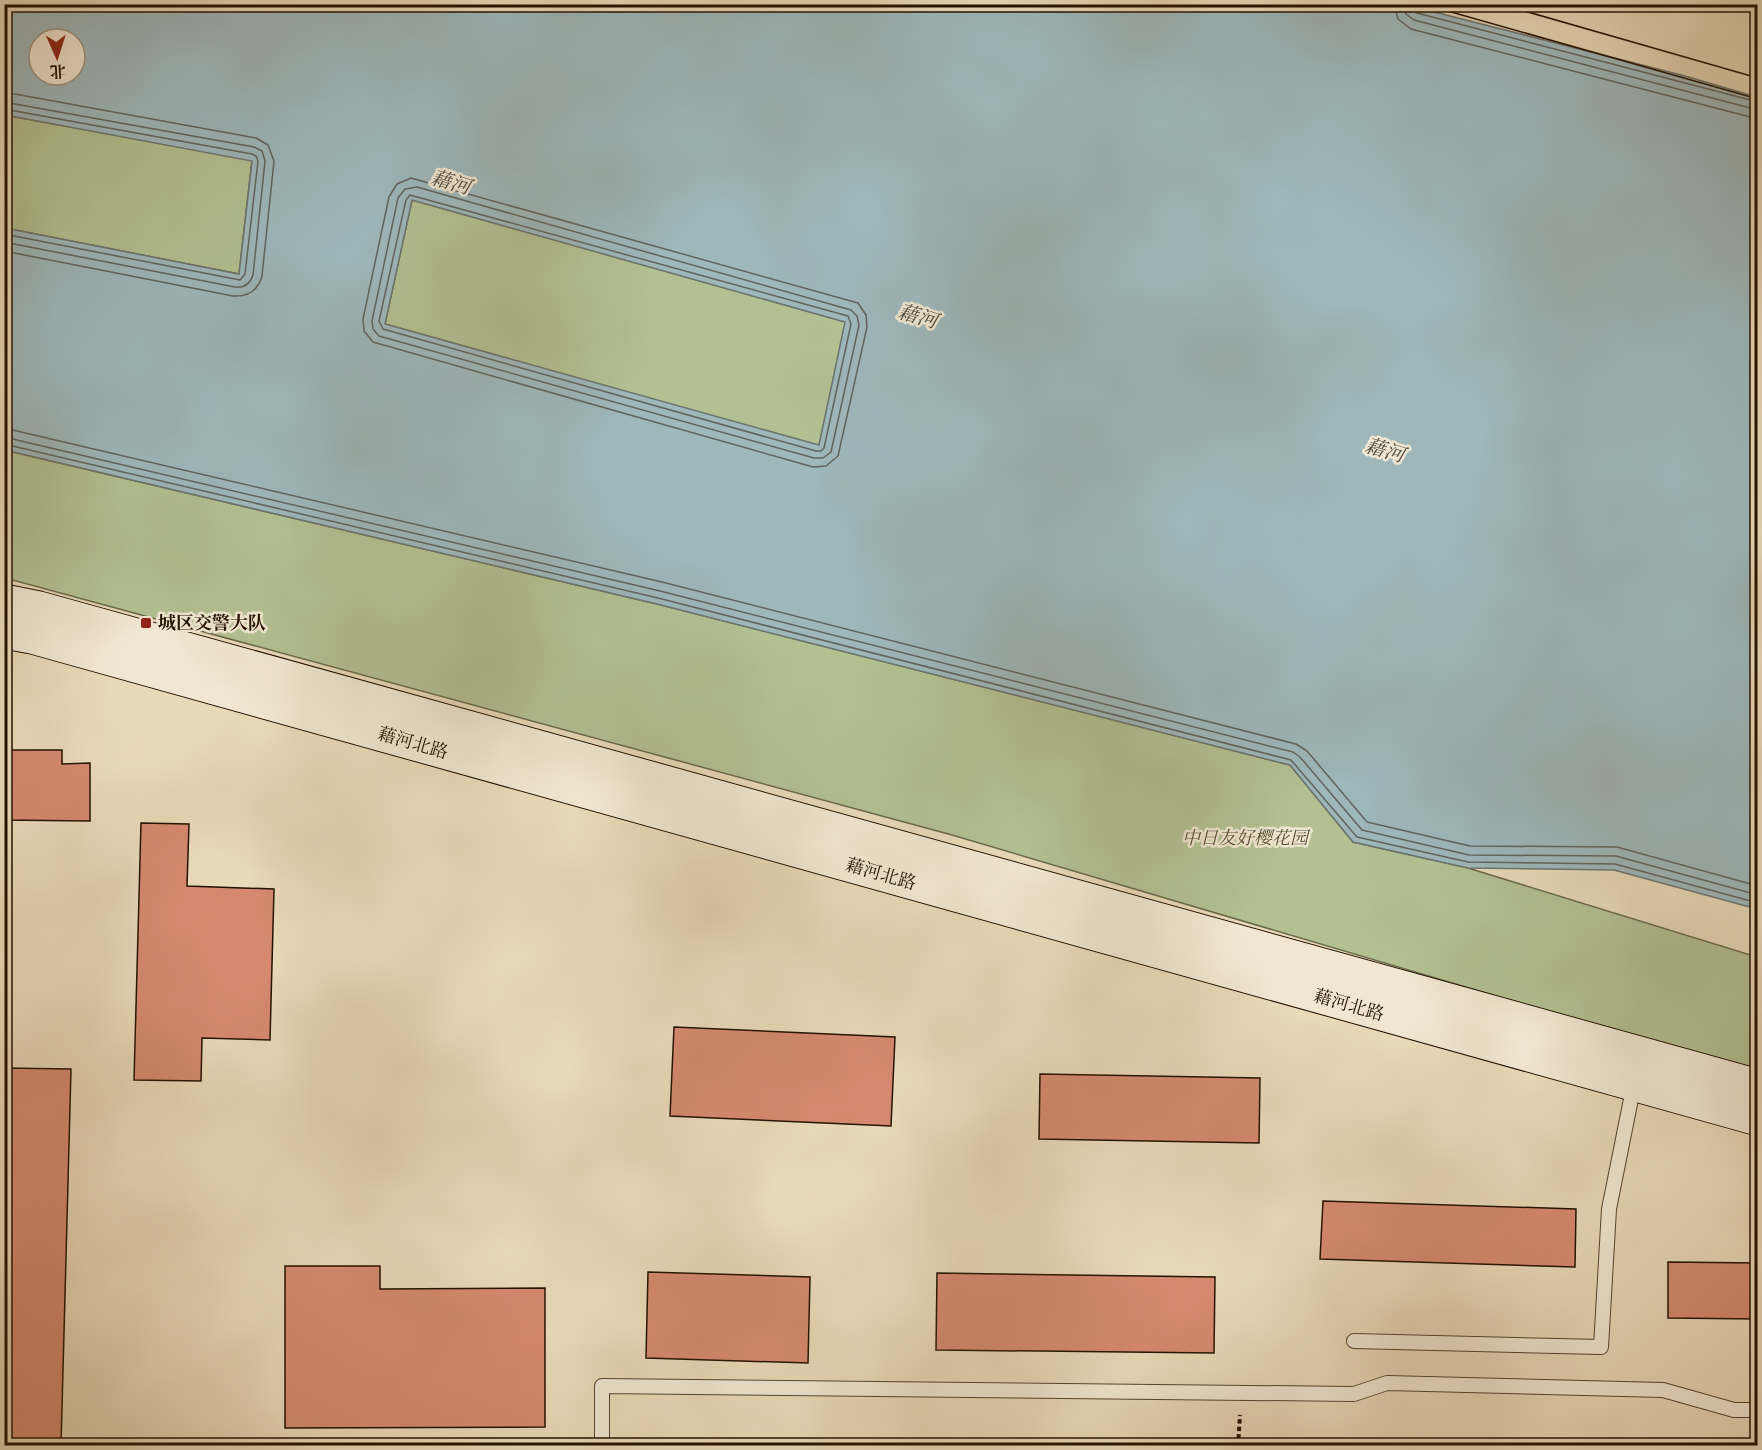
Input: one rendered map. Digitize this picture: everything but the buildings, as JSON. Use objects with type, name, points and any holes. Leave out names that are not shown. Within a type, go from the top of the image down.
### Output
[{"type":"main road","name":"藉河北路","points":[[4,601],[39,608],[1758,1086]]},
{"type":"main road","name":"藉河北路","points":[[4,632],[44,640],[1758,1119]]},
{"type":"lane","points":[[1354,1341],[1601,1347],[1609,1209],[1634,1084]]},
{"type":"lane","points":[[602,1446],[602,1386],[1354,1394],[1387,1383],[1663,1390],[1734,1410],[1758,1410]]},
{"type":"path","points":[[1238,1446],[1241,1393]]},
{"type":"green space","points":[[4,115],[252,160],[239,274],[5,228]]},
{"type":"green space","points":[[412,200],[846,322],[819,446],[385,324]]},
{"type":"green space","name":"中日友好樱花园","points":[[4,450],[657,604],[1290,765],[1353,842],[1468,868],[1757,957],[1757,1073],[952,835],[5,578]]},
{"type":"water","name":"藉河","points":[[5,4],[1407,5],[1685,76],[1757,97],[1757,909],[1614,870],[1468,868],[1353,842],[1290,765],[657,604],[5,450],[5,228],[239,274],[252,161],[5,115]],"holes":[[[412,200],[845,322],[819,445],[385,324]]]},
{"type":"tram line","points":[[1423,4],[1758,99]]},
{"type":"tram line","points":[[1500,4],[1758,78]]},
{"type":"place","name":"城区交警大队","points":[[146,623]]}]
